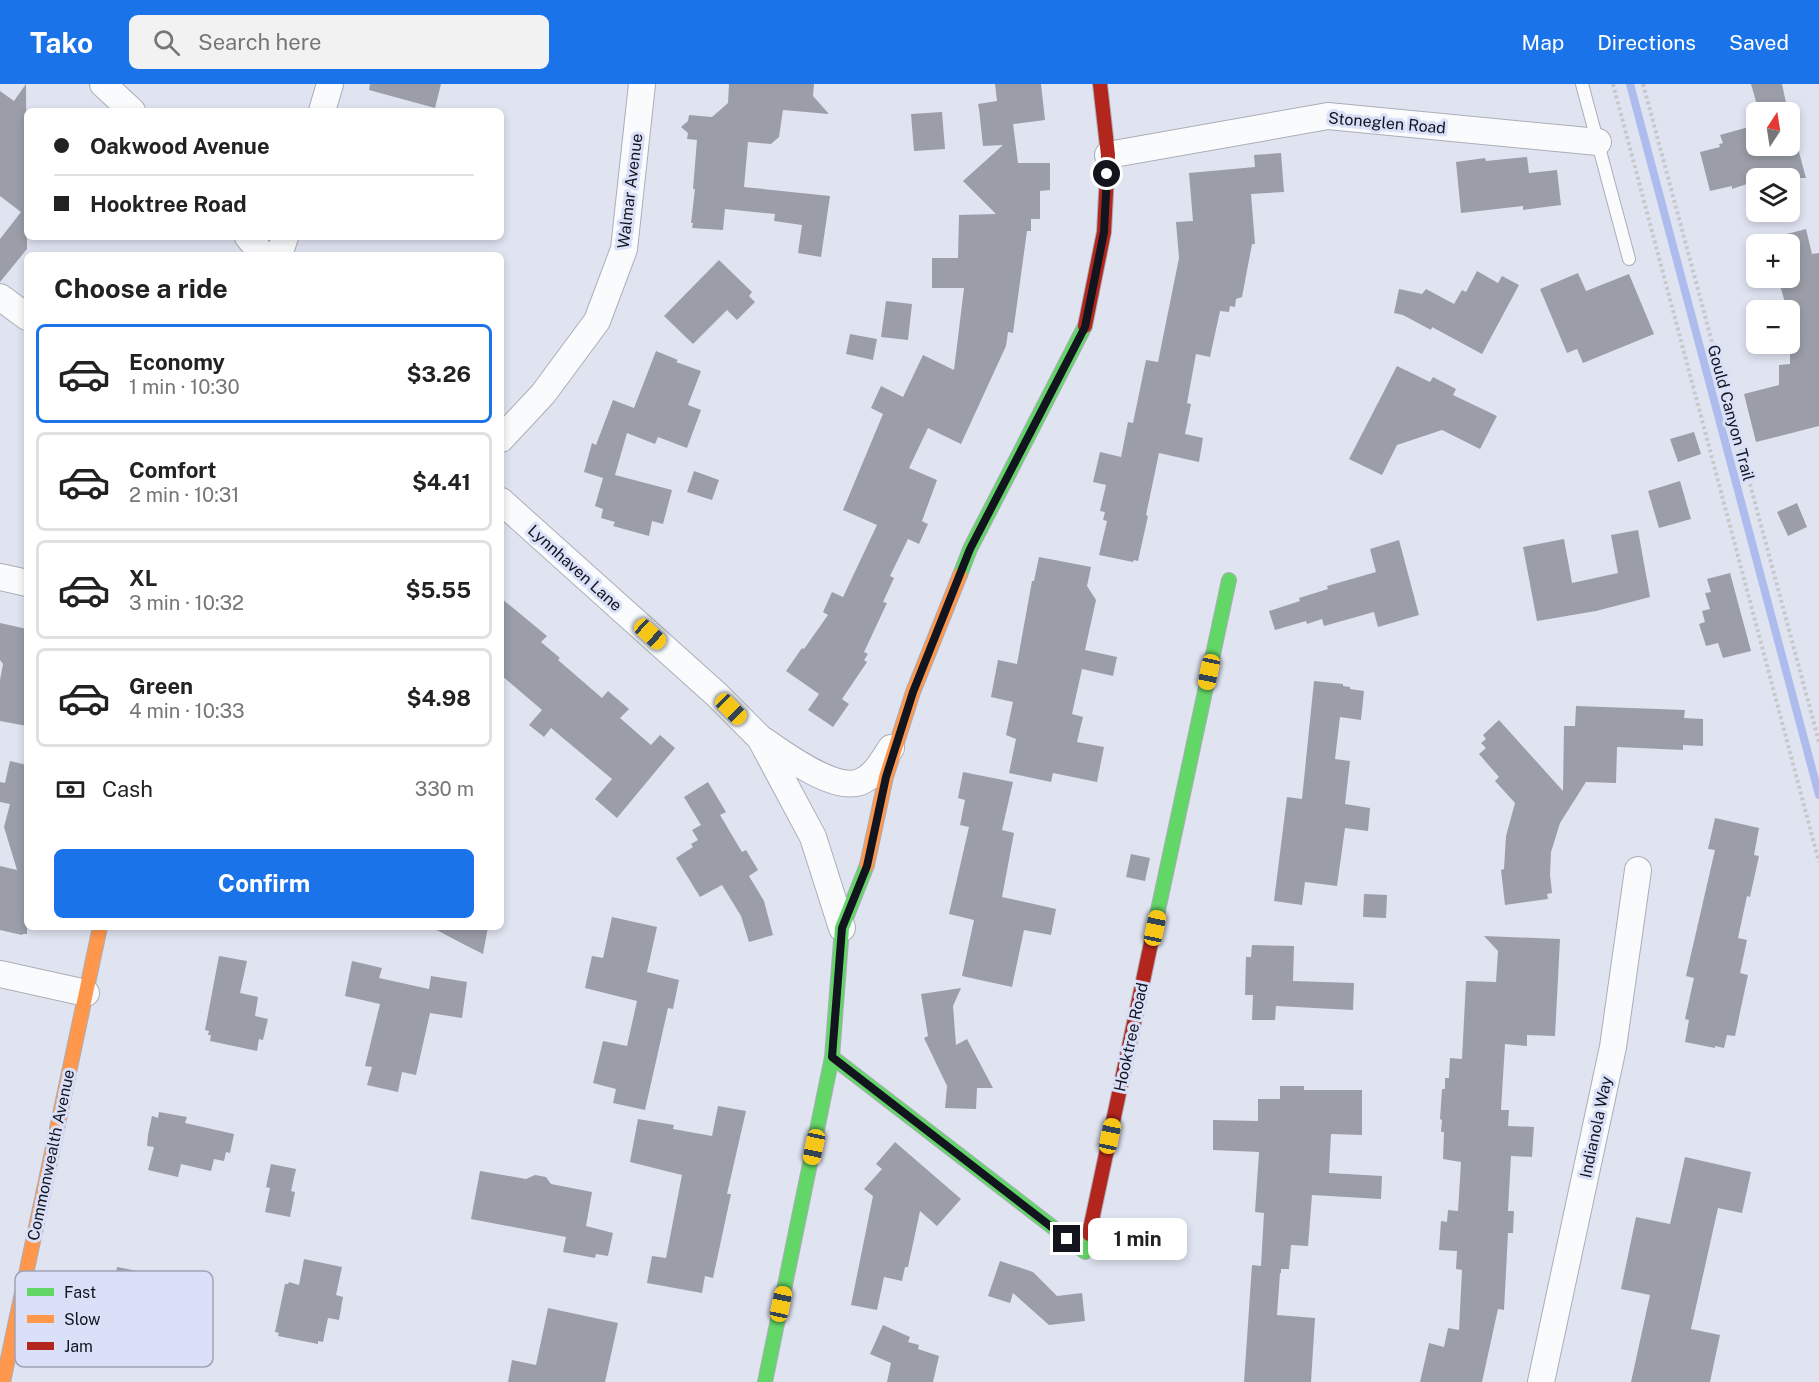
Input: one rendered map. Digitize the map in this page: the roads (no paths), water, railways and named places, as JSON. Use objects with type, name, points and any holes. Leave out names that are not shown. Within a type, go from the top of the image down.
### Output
[{"type":"street","points":[[103,84],[129,108]]},
{"type":"street","points":[[323,108],[330,84]]},
{"type":"street","name":"Walmar Avenue","points":[[504,436],[543,394],[597,321],[624,249],[642,84]]},
{"type":"street","points":[[765,1382],[832,1057],[842,928],[867,866],[886,777],[913,692],[970,549],[1085,327],[1104,232],[1108,155],[1100,84]]},
{"type":"street","name":"Stoneglen Road","points":[[1108,155],[1328,116],[1598,142]]},
{"type":"street","points":[[250,240],[260,252]]},
{"type":"street","points":[[0,297],[24,315]]},
{"type":"street","name":"Lynnhaven Lane","points":[[504,504],[716,694],[760,738],[813,837],[842,928]]},
{"type":"street","points":[[0,578],[24,582]]},
{"type":"street","name":"Hooktree Road","points":[[832,1057],[1085,1252],[1229,580]]},
{"type":"street","points":[[760,738],[803,766],[844,784],[859,782],[877,770],[898,738]]},
{"type":"street","name":"Indianola Way","points":[[1542,1382],[1613,1047],[1638,870]]},
{"type":"street","name":"Commonwealth Avenue","points":[[23,1271],[99,930]]},
{"type":"street","points":[[0,974],[86,993]]},
{"type":"street","name":"Commonwealth Avenue","points":[[3,1382],[5,1350],[15,1306]]},
{"type":"lane","points":[[1582,84],[1629,259]]},
{"type":"waterway","points":[[1630,84],[1819,795]]}]
